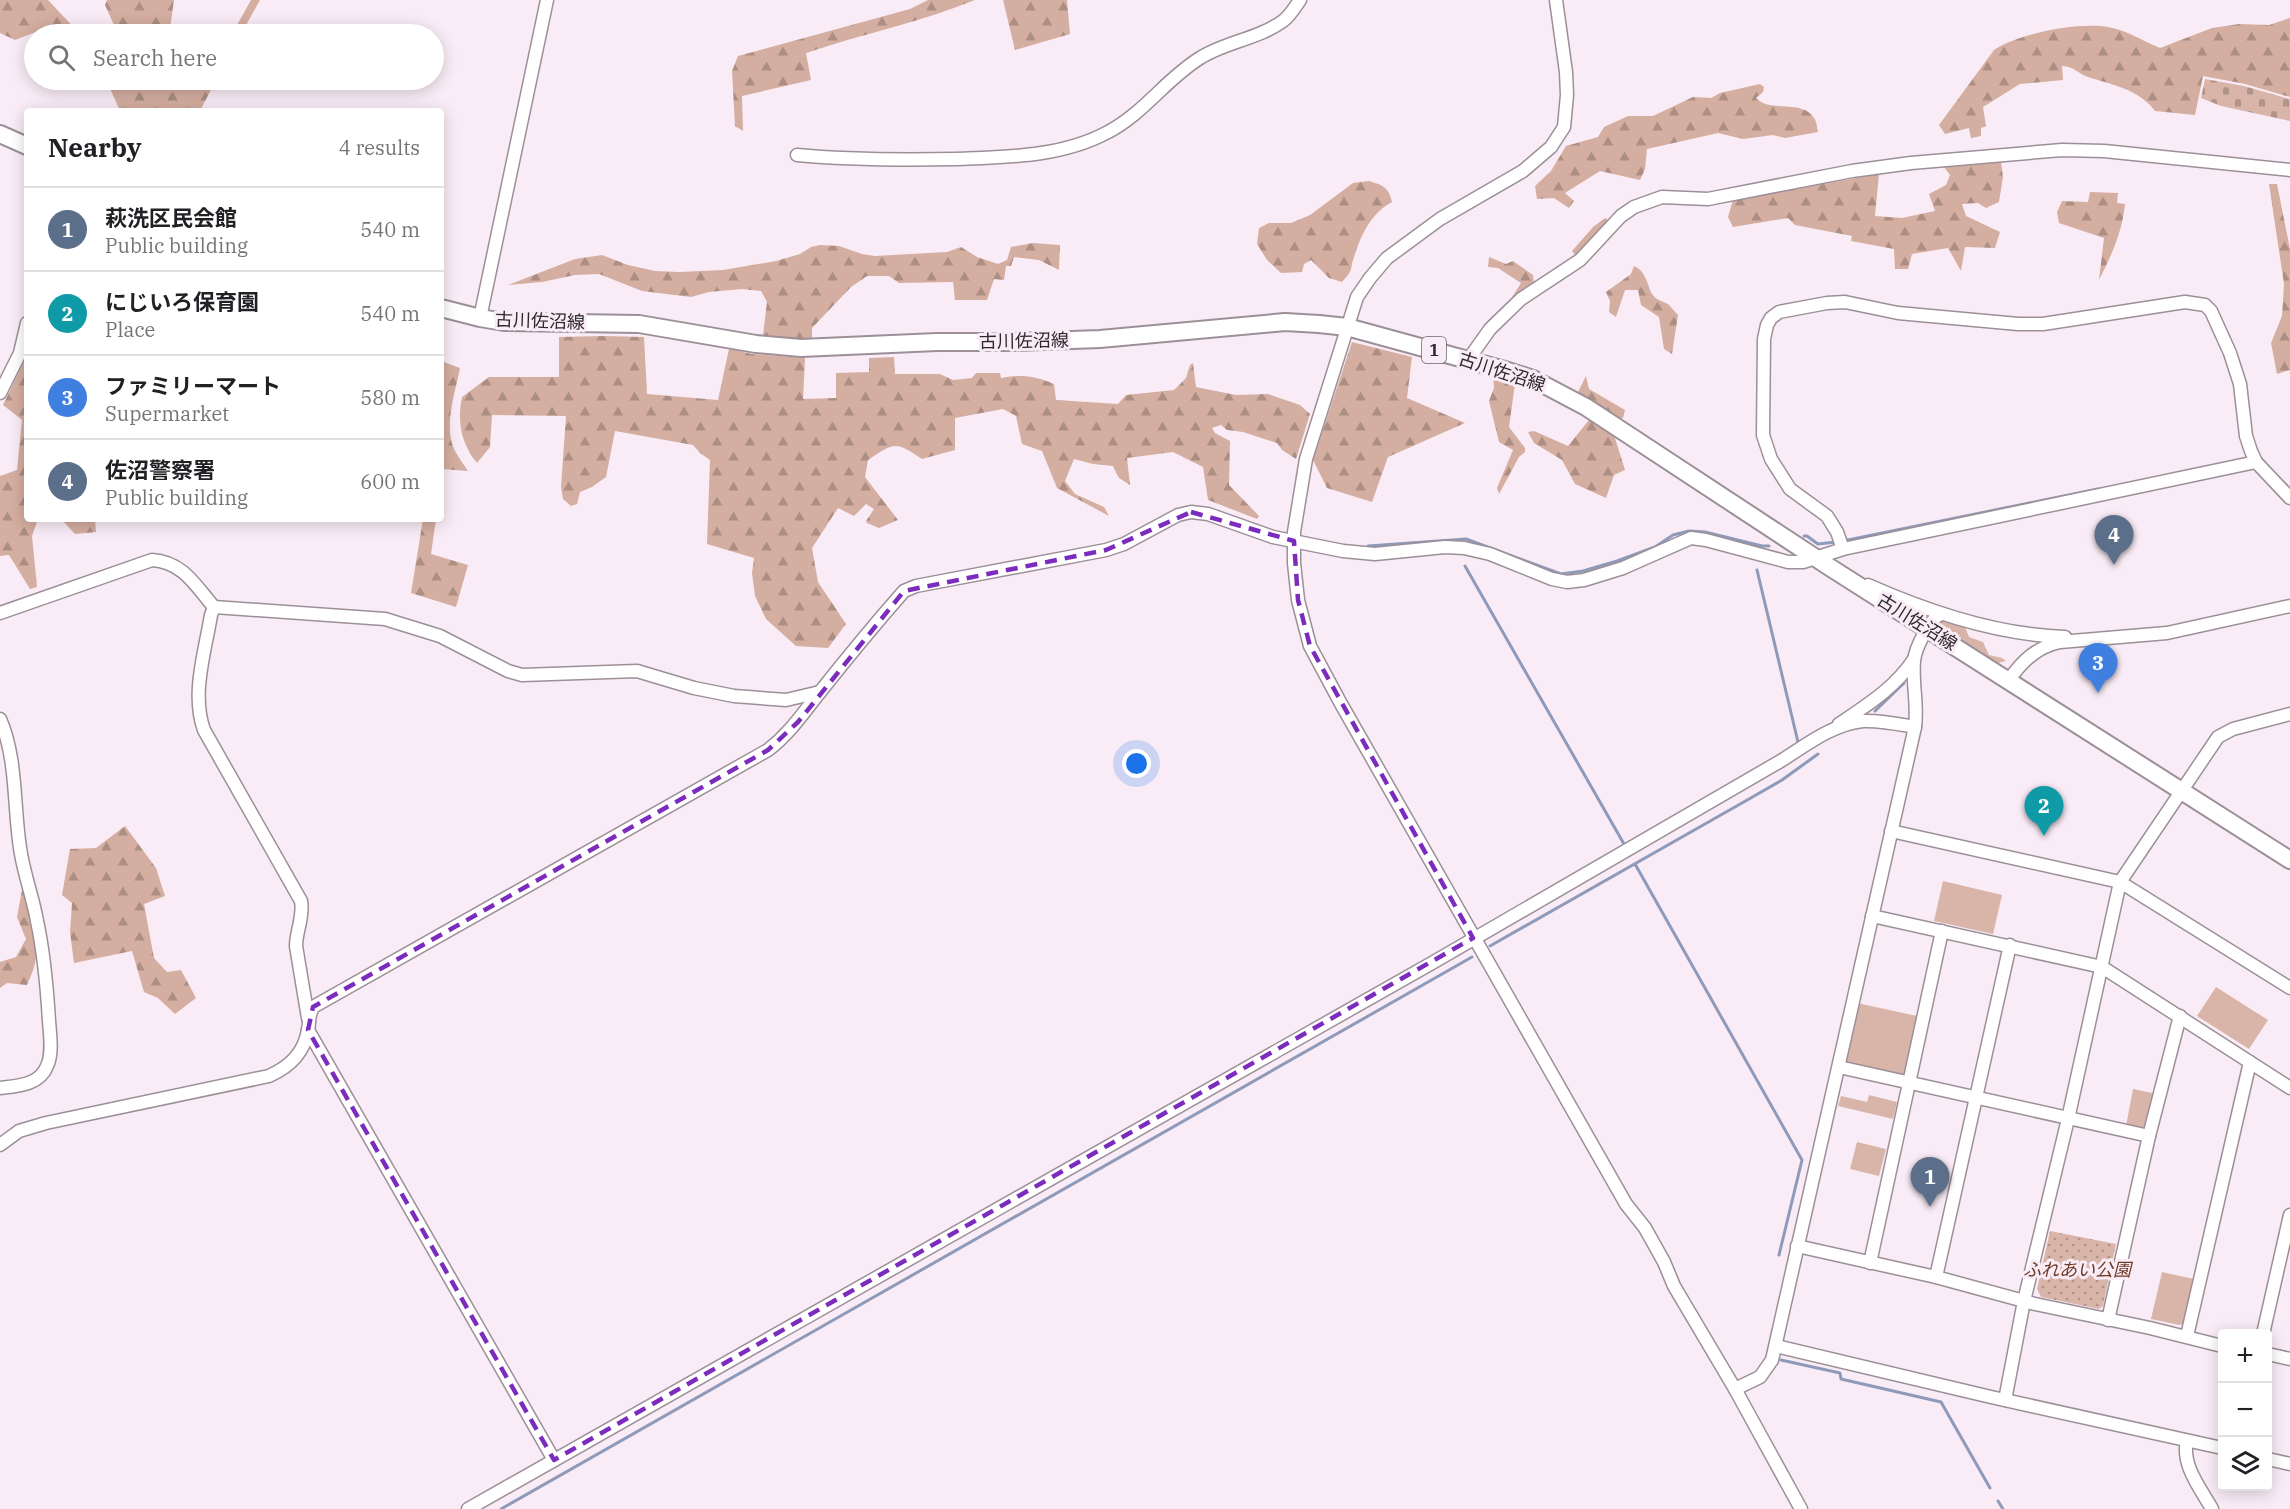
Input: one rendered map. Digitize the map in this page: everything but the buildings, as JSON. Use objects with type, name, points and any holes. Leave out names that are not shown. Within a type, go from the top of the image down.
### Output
[{"type":"main road","points":[[0,134],[24,145]]},
{"type":"main road","name":"古川佐沼線","points":[[444,309],[504,322],[639,324],[756,344],[801,348],[938,342],[1100,339],[1284,322],[1347,327],[1533,379],[1586,407],[1831,568],[2290,860]]},
{"type":"street","points":[[480,318],[547,0]]},
{"type":"street","points":[[797,155],[865,160],[969,158],[1031,155],[1072,146],[1107,133],[1124,123],[1185,67],[1204,55],[1265,31],[1284,20],[1300,0]]},
{"type":"street","points":[[1556,0],[1567,95],[1564,127],[1551,147],[1523,171],[1440,219],[1387,258],[1357,297],[1306,459],[1294,541],[1293,563],[1298,600],[1310,646],[1473,938],[1626,1204],[1645,1228],[1674,1286],[1735,1389],[1801,1509]]},
{"type":"street","points":[[1468,360],[1490,329],[1521,299],[1580,260],[1621,216],[1634,207],[1662,196],[1708,199],[1852,171],[1911,163],[2062,150],[2104,151],[2290,170]]},
{"type":"street","points":[[1843,549],[1827,516],[1786,484],[1771,459],[1763,435],[1764,339],[1767,325],[1771,318],[1779,312],[1791,308],[1845,302],[1898,314],[2043,324],[2185,303],[2205,305],[2211,311],[2218,326],[2236,374],[2253,457],[2290,498]]},
{"type":"street","points":[[0,393],[21,353],[24,338]]},
{"type":"street","points":[[0,1145],[19,1131],[45,1123],[269,1076],[292,1064],[303,1046],[313,1007],[753,760],[783,738],[904,591],[916,586],[1106,550],[1124,544],[1178,515],[1191,512],[1208,514],[1273,537],[1342,551],[1375,554],[1445,547],[1464,548],[1490,554],[1552,579],[1567,582],[1584,580],[1623,568],[1691,538],[1788,562],[1803,562],[1843,549],[2253,457]]},
{"type":"street","points":[[0,613],[152,560],[173,563],[181,569],[214,607],[385,619],[440,636],[508,671],[522,675],[637,671],[694,688],[734,696],[786,700],[820,692]]},
{"type":"street","points":[[1831,568],[1942,614],[2003,629],[2051,636],[2107,638]]},
{"type":"street","points":[[2009,680],[2024,661],[2045,645],[2168,633],[2290,606]]},
{"type":"street","points":[[214,607],[198,697],[200,719],[204,730],[301,901],[302,918],[296,937],[296,946],[308,1024],[554,1460]]},
{"type":"street","points":[[468,1509],[1769,768],[1826,733],[1889,689],[1905,674],[1935,616],[1942,614]]},
{"type":"street","points":[[1735,1389],[1760,1377],[1772,1360],[1776,1346],[1915,727],[1917,709],[1914,658]]},
{"type":"street","points":[[2005,1400],[2024,1301],[2068,1119],[2120,882],[2213,743],[2225,732],[2290,714]]},
{"type":"street","points":[[0,719],[10,759],[21,854],[38,924],[50,1036],[48,1066],[42,1074],[35,1080],[22,1085],[0,1088]]},
{"type":"street","points":[[1826,733],[1863,721],[1915,727]]},
{"type":"street","points":[[1891,831],[2120,882],[2290,988]]},
{"type":"street","points":[[1872,916],[2102,967],[2290,1088]]},
{"type":"street","points":[[1870,1263],[1942,931]]},
{"type":"street","points":[[1936,1277],[2010,945]]},
{"type":"street","points":[[2108,1320],[2149,1136],[2180,1016]]},
{"type":"street","points":[[2187,1336],[2250,1062]]},
{"type":"street","points":[[1839,1067],[2149,1136]]},
{"type":"street","points":[[2264,1329],[2290,1215]]},
{"type":"street","points":[[1797,1246],[2218,1345]]},
{"type":"street","points":[[1776,1346],[2218,1447]]},
{"type":"street","points":[[2272,1355],[2290,1359]]},
{"type":"street","points":[[2187,1441],[2186,1461],[2212,1509]]},
{"type":"street","points":[[2272,1460],[2290,1464]]},
{"type":"highlighted area","points":[[1191,512],[1294,541],[1298,600],[1310,646],[1473,938],[554,1460],[308,1030],[313,1007],[768,750],[798,722],[904,591],[1106,550]]},
{"type":"green space","points":[[0,0],[48,0],[71,24],[24,24],[24,37],[15,40],[0,33]]},
{"type":"green space","points":[[107,0],[174,0],[171,24],[114,24],[105,5]]},
{"type":"green space","points":[[251,0],[260,0],[247,24],[238,24]]},
{"type":"green space","points":[[928,0],[975,0],[934,15],[806,53],[811,80],[742,96],[743,131],[735,126],[732,71],[738,56],[910,9]]},
{"type":"green space","points":[[1003,0],[1067,0],[1070,34],[1015,50]]},
{"type":"green space","points":[[2290,18],[2290,97],[2245,84],[2203,76],[2195,115],[2155,111],[2133,93],[2062,66],[2063,80],[2020,84],[1983,107],[1986,126],[1981,128],[1981,136],[1971,138],[1969,128],[1945,134],[1939,125],[1994,50],[2034,34],[2081,26],[2108,27],[2128,33],[2160,48],[2212,28],[2239,24],[2269,25]]},
{"type":"green space","points":[[2205,79],[2244,86],[2290,99],[2290,121],[2221,106],[2201,98]]},
{"type":"green space","points":[[1760,84],[1764,87],[1763,92],[1756,98],[1769,105],[1794,107],[1809,112],[1815,120],[1818,132],[1785,138],[1773,135],[1743,139],[1718,133],[1647,149],[1645,169],[1640,180],[1600,171],[1565,193],[1574,201],[1569,208],[1554,198],[1537,199],[1535,186],[1551,171],[1566,146],[1598,137],[1604,127],[1628,116],[1653,116],[1693,97],[1711,98],[1720,93]]},
{"type":"green space","points":[[111,90],[211,90],[202,108],[119,108]]},
{"type":"green space","points":[[2001,162],[2003,177],[1999,202],[1986,208],[1978,203],[1962,204],[1966,216],[2000,232],[1995,248],[1965,247],[1961,271],[1948,248],[1912,254],[1908,269],[1895,269],[1894,249],[1851,241],[1852,236],[1795,225],[1788,218],[1733,227],[1728,217],[1733,200],[1879,174],[1875,216],[1902,218],[1935,211],[1929,194],[1946,185],[1950,175],[1944,167]]},
{"type":"green space","points":[[1369,181],[1384,187],[1392,202],[1378,212],[1368,225],[1350,272],[1342,282],[1329,278],[1311,260],[1304,264],[1302,272],[1281,273],[1267,260],[1257,244],[1259,228],[1269,223],[1291,223],[1310,215],[1353,183]]},
{"type":"green space","points":[[2269,184],[2277,184],[2290,249],[2290,370],[2277,374],[2271,343],[2282,316],[2284,284]]},
{"type":"green space","points":[[2090,192],[2118,193],[2117,203],[2125,204],[2116,243],[2099,280],[2104,238],[2059,223],[2057,212],[2062,201],[2088,202]]},
{"type":"green space","points":[[1605,218],[1610,221],[1576,256],[1572,251],[1593,227]]},
{"type":"green space","points":[[1033,243],[1060,245],[1059,270],[1039,260],[1014,257],[1011,266],[1006,266],[1004,280],[994,279],[987,300],[955,300],[953,282],[899,283],[889,276],[867,276],[851,287],[812,328],[812,340],[763,335],[767,302],[761,291],[742,289],[709,292],[691,297],[642,291],[599,274],[575,275],[542,282],[508,285],[575,259],[602,255],[628,265],[655,271],[679,272],[723,270],[776,261],[820,245],[839,246],[875,256],[947,252],[961,247],[977,257],[998,264],[1007,260],[1011,247]]},
{"type":"green space","points":[[1489,257],[1506,264],[1513,261],[1533,275],[1534,284],[1508,304],[1521,283],[1498,268],[1488,267]]},
{"type":"green space","points":[[1634,266],[1644,274],[1652,294],[1668,304],[1678,315],[1672,354],[1664,349],[1659,317],[1641,305],[1638,290],[1625,290],[1616,317],[1609,312],[1610,301],[1606,292],[1631,274]]},
{"type":"green space","points":[[559,337],[644,337],[647,394],[718,400],[729,349],[752,354],[805,358],[803,399],[836,398],[836,373],[869,372],[869,358],[894,357],[895,374],[940,374],[953,380],[972,378],[976,373],[1000,373],[1001,378],[1028,376],[1054,384],[1056,400],[1118,404],[1126,395],[1174,390],[1186,378],[1190,365],[1193,363],[1196,387],[1236,395],[1268,394],[1300,405],[1310,414],[1296,459],[1282,450],[1277,443],[1243,432],[1227,430],[1221,425],[1212,428],[1215,433],[1230,441],[1229,485],[1259,516],[1257,519],[1208,500],[1203,467],[1173,452],[1127,458],[1130,485],[1119,478],[1113,466],[1074,459],[1065,481],[1075,494],[1104,507],[1109,516],[1057,488],[1042,451],[1022,444],[1016,416],[1003,409],[955,418],[955,450],[922,459],[906,449],[890,447],[868,460],[865,477],[898,520],[879,528],[867,523],[874,509],[866,504],[854,516],[838,508],[812,548],[818,582],[846,624],[828,648],[796,646],[766,619],[755,596],[752,573],[754,558],[707,544],[710,460],[693,445],[615,431],[606,477],[580,492],[577,504],[571,506],[563,499],[561,487],[566,416],[492,415],[490,447],[477,463],[467,448],[460,424],[462,397],[489,377],[559,377]]},
{"type":"green space","points":[[1352,342],[1412,357],[1407,398],[1465,423],[1388,457],[1372,502],[1327,488],[1313,460]]},
{"type":"green space","points":[[24,361],[24,522],[37,522],[32,536],[37,587],[30,589],[9,555],[0,556],[0,476],[17,470],[22,420],[3,405]]},
{"type":"green space","points":[[444,362],[460,368],[451,410],[450,431],[455,451],[468,471],[444,469]]},
{"type":"green space","points":[[1586,376],[1589,389],[1625,410],[1623,418],[1617,418],[1578,392]]},
{"type":"green space","points":[[1493,377],[1515,384],[1509,427],[1525,448],[1525,452],[1519,457],[1499,494],[1497,488],[1513,450],[1499,442],[1489,401],[1494,388]]},
{"type":"green space","points":[[1589,420],[1614,435],[1625,470],[1614,475],[1606,498],[1575,484],[1562,460],[1534,443],[1528,432],[1534,431],[1568,446]]},
{"type":"green space","points":[[64,522],[95,522],[96,532],[75,534]]},
{"type":"green space","points":[[423,522],[436,522],[431,554],[468,565],[456,607],[411,593]]},
{"type":"green space","points":[[1944,618],[2025,637],[2017,639],[2013,636],[1965,627],[1969,637],[1983,642],[1989,655],[2006,661],[1998,663],[1939,626],[1938,622]]},
{"type":"green space","points":[[125,826],[156,868],[165,896],[144,904],[154,958],[167,972],[181,970],[196,998],[175,1014],[158,998],[144,992],[132,951],[74,963],[70,932],[72,903],[62,895],[70,849],[96,848]]},
{"type":"green space","points":[[1943,881],[2002,895],[1993,934],[1934,921]]},
{"type":"green space","points":[[22,890],[34,923],[37,950],[35,964],[27,985],[7,983],[0,988],[0,962],[16,957],[26,939],[17,917]]},
{"type":"green space","points":[[2216,987],[2268,1020],[2249,1049],[2197,1016]]},
{"type":"green space","points":[[1857,1003],[1917,1016],[1904,1075],[1897,1080],[1850,1069],[1844,1062]]},
{"type":"green space","points":[[2133,1089],[2157,1094],[2149,1123],[2143,1129],[2126,1126]]},
{"type":"green space","points":[[1869,1095],[1897,1102],[1893,1119],[1838,1106],[1841,1096],[1867,1102]]},
{"type":"green space","points":[[1857,1142],[1886,1149],[1879,1176],[1850,1169]]},
{"type":"green space","name":"ふれあい公園","points":[[2050,1231],[2116,1244],[2103,1306],[2099,1309],[2041,1297],[2037,1289]]},
{"type":"green space","points":[[2162,1272],[2194,1279],[2184,1324],[2151,1319]]},
{"type":"waterway","points":[[2264,463],[2287,486]]},
{"type":"waterway","points":[[1843,541],[2098,489]]},
{"type":"waterway","points":[[1368,546],[1466,539],[1561,574],[1583,571],[1617,561],[1655,547],[1673,535],[1689,531],[1705,532],[1769,546]]},
{"type":"waterway","points":[[1804,536],[1818,544],[1836,542]]},
{"type":"waterway","points":[[1465,566],[1624,844]]},
{"type":"waterway","points":[[1757,570],[1798,742]]},
{"type":"waterway","points":[[1875,711],[1904,683]]},
{"type":"waterway","points":[[1490,946],[1782,780],[1818,754]]},
{"type":"waterway","points":[[1635,864],[1802,1160],[1779,1255]]},
{"type":"waterway","points":[[501,1509],[1472,957]]},
{"type":"waterway","points":[[1781,1360],[1840,1373],[1841,1379],[1941,1402],[1990,1488]]},
{"type":"waterway","points":[[1998,1501],[2003,1509]]},
{"type":"place","name":"佐沼警察署","points":[[2114,565]]},
{"type":"place","name":"ファミリーマート","points":[[2098,693]]},
{"type":"place","name":"にじいろ保育園","points":[[2044,836]]},
{"type":"place","name":"萩洗区民会館","points":[[1930,1207]]}]
